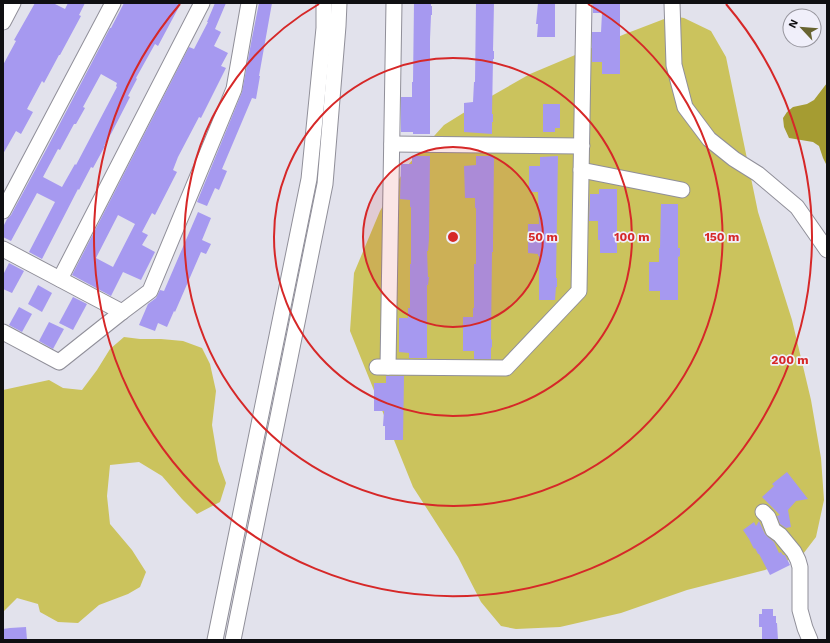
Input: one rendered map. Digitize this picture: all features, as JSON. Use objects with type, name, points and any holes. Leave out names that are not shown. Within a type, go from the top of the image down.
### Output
[{"type":"street","points":[[3,22],[13,3]]},
{"type":"street","points":[[3,210],[113,3]]},
{"type":"street","points":[[60,279],[202,3]]},
{"type":"street","points":[[3,332],[58,362],[150,291],[234,89],[249,3]]},
{"type":"street","points":[[215,640],[308,179],[324,28],[324,3]]},
{"type":"street","points":[[233,640],[325,184],[337,34],[338,3]]},
{"type":"street","points":[[394,3],[392,144],[383,367],[506,368],[579,291],[584,3]]},
{"type":"street","points":[[672,3],[674,65],[685,107],[709,139],[734,159],[758,174],[797,207],[827,250]]},
{"type":"street","points":[[392,144],[582,146]]},
{"type":"street","points":[[582,170],[682,190]]},
{"type":"street","points":[[3,249],[122,312]]},
{"type":"street","points":[[763,512],[768,517],[773,530],[780,535],[794,552],[798,560],[800,568],[800,610],[810,640]]},
{"type":"shaded area","points":[[672,16],[684,18],[711,31],[726,57],[758,212],[792,320],[811,400],[821,458],[824,500],[816,537],[803,554],[765,570],[687,590],[621,613],[560,627],[516,629],[501,626],[481,602],[458,557],[413,487],[350,331],[354,273],[380,211],[407,166],[444,125],[530,74]]},
{"type":"shaded area","points":[[827,83],[827,166],[819,146],[813,142],[789,138],[784,127],[783,118],[793,107],[807,104],[814,100]]},
{"type":"shaded area","points":[[124,337],[183,341],[202,348],[210,364],[216,391],[212,425],[218,461],[226,483],[220,502],[197,514],[162,476],[139,462],[110,465],[107,496],[110,524],[132,550],[146,572],[140,587],[128,594],[99,605],[78,623],[58,622],[40,612],[38,604],[17,598],[3,612],[3,390],[49,380],[63,388],[82,390],[110,349]]},
{"type":"building","points":[[35,3],[53,3],[65,9],[68,3],[85,3],[79,15],[81,16],[60,55],[44,83],[42,81],[27,109],[33,112],[21,134],[16,131],[3,154],[3,65],[16,41],[14,40]]},
{"type":"building","points":[[124,3],[181,3],[158,46],[155,44],[136,78],[137,79],[128,96],[130,97],[105,146],[93,168],[91,167],[79,190],[78,189],[42,259],[29,252],[55,202],[37,193],[11,241],[3,237],[3,227],[11,215]],"holes":[[[101,74],[117,83],[117,87],[76,165],[75,164],[62,187],[43,177],[58,149],[60,150],[74,124],[76,124],[85,108],[83,107]]]},
{"type":"building","points":[[215,3],[226,3],[215,29],[221,32],[214,46],[228,53],[221,66],[226,68],[201,118],[199,117],[178,157],[173,170],[177,172],[155,215],[152,213],[142,232],[148,235],[142,245],[155,252],[141,280],[123,272],[111,296],[72,275],[189,47],[194,49]],"holes":[[[118,215],[135,224],[113,267],[96,258]]]},
{"type":"building","points":[[259,3],[272,3],[256,99],[252,98],[222,169],[227,171],[219,190],[215,188],[207,206],[197,202],[242,92]]},
{"type":"building","points":[[414,3],[431,3],[432,6],[430,39],[430,134],[401,132],[401,97],[412,97]]},
{"type":"building","points":[[476,3],[494,3],[492,134],[464,132],[464,103],[473,102],[475,82]]},
{"type":"building","points":[[538,3],[555,3],[555,37],[537,37],[538,24],[536,24]]},
{"type":"building","points":[[593,3],[620,3],[620,74],[602,74],[602,62],[592,62],[592,32],[601,32],[602,13],[593,13]]},
{"type":"building","points":[[543,104],[560,104],[560,128],[555,128],[555,132],[543,132]]},
{"type":"building","points":[[412,156],[430,156],[429,239],[427,251],[429,277],[427,285],[427,358],[409,358],[409,353],[399,352],[399,318],[408,318],[408,308],[410,308],[411,264],[411,207],[410,200],[400,199],[401,164],[412,164]]},
{"type":"building","points":[[476,156],[494,156],[491,359],[474,359],[474,351],[463,351],[463,317],[473,317],[474,264],[476,264],[475,198],[465,198],[464,166],[476,165]]},
{"type":"building","points":[[558,156],[557,287],[555,300],[539,300],[539,256],[538,254],[528,253],[528,224],[539,224],[538,192],[529,192],[529,166],[540,166],[540,157]]},
{"type":"building","points":[[599,189],[617,189],[617,253],[600,253],[598,221],[589,221],[590,194],[599,194]]},
{"type":"building","points":[[661,204],[678,204],[678,248],[680,248],[680,256],[678,257],[678,300],[660,300],[660,291],[649,291],[649,262],[659,262]]},
{"type":"building","points":[[198,212],[211,218],[202,240],[211,244],[206,254],[201,252],[167,327],[158,323],[155,331],[139,325],[148,304],[156,298],[160,290],[164,291]]},
{"type":"building","points":[[9,263],[24,271],[12,293],[3,289],[3,275]]},
{"type":"building","points":[[38,285],[52,293],[42,312],[28,304]]},
{"type":"building","points":[[73,297],[87,304],[73,330],[59,323]]},
{"type":"building","points":[[19,307],[32,314],[22,332],[9,325]]},
{"type":"building","points":[[49,322],[64,329],[53,349],[39,341]]},
{"type":"building","points":[[386,376],[404,376],[403,440],[385,440],[385,426],[383,426],[384,411],[374,411],[374,383],[386,383]]},
{"type":"building","points":[[787,472],[808,499],[796,501],[788,510],[791,527],[786,528],[780,524],[777,516],[780,515],[762,497],[774,486],[772,484]]},
{"type":"building","points":[[759,521],[765,534],[774,542],[779,553],[781,552],[785,555],[790,565],[770,575],[759,554],[755,548],[754,549],[743,530],[754,522],[756,526]]},
{"type":"building","points":[[762,609],[773,609],[773,616],[776,616],[778,640],[762,640],[762,627],[759,627],[759,614],[762,614]]},
{"type":"building","points":[[26,627],[27,640],[3,640],[3,629]]}]
